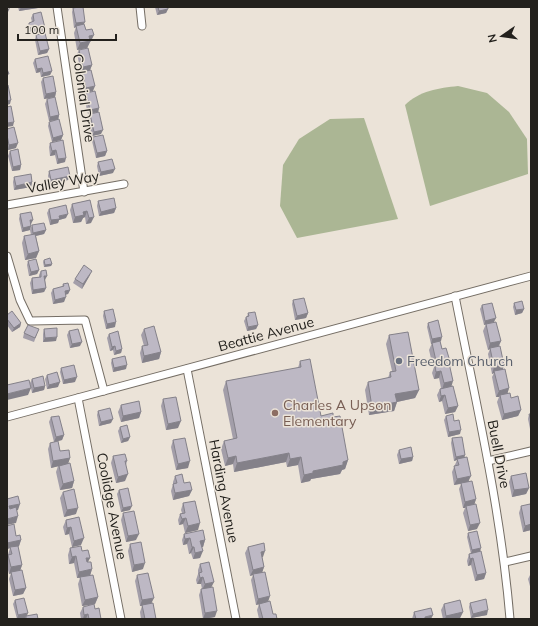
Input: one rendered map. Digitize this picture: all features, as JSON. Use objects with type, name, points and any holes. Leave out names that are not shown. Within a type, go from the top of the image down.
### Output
[{"type":"street","name":"Colonial Drive","points":[[57,7],[84,192]]},
{"type":"street","points":[[140,7],[142,26]]},
{"type":"street","name":"Valley Way","points":[[7,205],[124,184]]},
{"type":"street","points":[[7,256],[20,300],[30,320],[85,320],[104,391]]},
{"type":"street","name":"Beattie Avenue","points":[[7,417],[531,276]]},
{"type":"street","name":"Buell Drive","points":[[455,296],[488,461],[505,562],[510,619]]},
{"type":"street","name":"Harding Avenue","points":[[187,369],[236,619]]},
{"type":"street","name":"Coolidge Avenue","points":[[78,398],[122,619]]},
{"type":"street","points":[[488,461],[531,451]]},
{"type":"street","points":[[505,562],[531,556]]},
{"type":"green space","points":[[458,86],[487,93],[509,112],[527,139],[528,174],[430,206],[405,105],[423,93]]},
{"type":"green space","points":[[364,118],[398,219],[297,238],[280,206],[283,165],[299,139],[330,119]]},
{"type":"building","points":[[83,7],[85,22],[76,23],[73,8]]},
{"type":"building","points":[[158,7],[168,7],[168,9],[159,11]]},
{"type":"building","points":[[41,12],[45,28],[36,30],[35,27],[30,28],[29,23],[34,21],[33,14]]},
{"type":"building","points":[[84,24],[86,30],[92,29],[94,35],[89,36],[90,41],[80,43],[76,26]]},
{"type":"building","points":[[45,33],[49,49],[40,51],[36,35]]},
{"type":"building","points":[[88,48],[92,65],[83,67],[79,50]]},
{"type":"building","points":[[48,56],[52,71],[43,73],[42,68],[37,69],[35,59]]},
{"type":"building","points":[[91,70],[95,86],[86,88],[82,72]]},
{"type":"building","points":[[53,76],[56,92],[46,94],[43,78]]},
{"type":"building","points":[[7,85],[11,100],[7,101]]},
{"type":"building","points":[[95,91],[99,108],[90,110],[86,93]]},
{"type":"building","points":[[55,97],[59,115],[50,117],[47,99]]},
{"type":"building","points":[[11,106],[14,122],[7,123],[7,107]]},
{"type":"building","points":[[99,112],[103,130],[94,132],[90,114]]},
{"type":"building","points":[[59,119],[63,135],[53,138],[49,122]]},
{"type":"building","points":[[14,127],[18,143],[9,145],[7,129]]},
{"type":"building","points":[[103,135],[107,151],[97,153],[93,137]]},
{"type":"building","points":[[63,140],[66,158],[58,159],[56,150],[52,151],[50,143]]},
{"type":"building","points":[[18,149],[21,165],[13,167],[10,151]]},
{"type":"building","points":[[112,159],[115,169],[101,172],[98,162]]},
{"type":"building","points":[[68,167],[70,176],[51,180],[49,171]]},
{"type":"building","points":[[31,174],[32,182],[16,186],[14,177]]},
{"type":"building","points":[[114,198],[116,208],[101,212],[98,201]]},
{"type":"building","points":[[90,200],[94,217],[89,218],[87,211],[83,212],[84,215],[75,217],[72,204]]},
{"type":"building","points":[[66,205],[68,214],[59,216],[60,219],[51,220],[49,209]]},
{"type":"building","points":[[31,212],[33,220],[30,220],[31,226],[23,228],[20,214]]},
{"type":"building","points":[[44,223],[46,230],[33,233],[32,225]]},
{"type":"building","points":[[35,234],[39,251],[28,254],[24,236]]},
{"type":"building","points":[[50,258],[52,264],[45,265],[44,260]]},
{"type":"building","points":[[36,259],[39,270],[31,272],[28,261]]},
{"type":"building","points":[[84,265],[92,271],[83,284],[75,279]]},
{"type":"building","points":[[46,270],[47,276],[44,276],[46,288],[33,290],[32,278],[41,277],[41,271]]},
{"type":"building","points":[[68,283],[70,290],[65,291],[66,297],[55,300],[53,289],[64,286],[63,284]]},
{"type":"building","points":[[304,298],[308,313],[297,316],[293,300]]},
{"type":"building","points":[[522,301],[524,309],[516,310],[514,303]]},
{"type":"building","points":[[492,303],[496,318],[485,321],[482,305]]},
{"type":"building","points":[[113,309],[116,322],[107,324],[104,311]]},
{"type":"building","points":[[12,311],[21,323],[14,328],[7,319],[7,315]]},
{"type":"building","points":[[255,312],[258,325],[248,327],[246,317],[249,316],[248,313]]},
{"type":"building","points":[[438,320],[442,337],[432,339],[428,323]]},
{"type":"building","points":[[496,322],[501,341],[490,343],[486,324]]},
{"type":"building","points":[[28,325],[39,329],[35,338],[24,333]]},
{"type":"building","points":[[154,326],[161,352],[144,356],[142,346],[148,345],[144,329]]},
{"type":"building","points":[[57,328],[57,337],[45,338],[44,329]]},
{"type":"building","points":[[78,329],[82,342],[72,344],[69,331]]},
{"type":"building","points":[[118,331],[122,349],[116,351],[115,346],[112,347],[109,334]]},
{"type":"building","name":"Freedom Church","points":[[408,332],[419,390],[395,394],[397,402],[372,407],[368,382],[391,377],[390,372],[396,371],[389,335]]},
{"type":"building","points":[[440,341],[442,349],[446,348],[449,358],[436,361],[432,343]]},
{"type":"building","points":[[500,346],[504,365],[494,367],[490,348]]},
{"type":"building","points":[[125,356],[127,365],[114,368],[112,359]]},
{"type":"building","points":[[310,359],[321,416],[333,413],[333,417],[340,416],[348,460],[343,462],[343,465],[313,471],[313,473],[304,475],[301,457],[290,459],[289,453],[237,463],[236,456],[228,458],[224,441],[237,438],[226,381],[301,367],[300,361]]},
{"type":"building","points":[[449,363],[453,381],[444,383],[441,371],[436,372],[435,366]]},
{"type":"building","points":[[74,365],[77,377],[64,380],[61,368]]},
{"type":"building","points":[[505,369],[509,388],[499,391],[494,371]]},
{"type":"building","points":[[57,372],[60,382],[49,385],[47,375]]},
{"type":"building","points":[[43,376],[45,386],[34,388],[32,379]]},
{"type":"building","points":[[29,380],[31,388],[7,394],[7,385]]},
{"type":"building","points":[[453,386],[458,406],[448,408],[445,395],[441,396],[440,389]]},
{"type":"building","points":[[510,393],[511,398],[518,396],[521,410],[504,414],[500,395]]},
{"type":"building","points":[[176,397],[181,421],[168,424],[163,399]]},
{"type":"building","points":[[139,401],[141,412],[123,416],[121,405]]},
{"type":"building","points":[[110,408],[113,419],[101,422],[98,411]]},
{"type":"building","points":[[453,414],[454,421],[459,420],[461,430],[449,432],[446,416]]},
{"type":"building","points":[[59,416],[64,435],[56,437],[51,417]]},
{"type":"building","points":[[127,425],[130,437],[123,439],[120,427]]},
{"type":"building","points":[[462,437],[465,455],[456,457],[452,438]]},
{"type":"building","points":[[185,438],[190,461],[178,464],[173,440]]},
{"type":"building","points":[[58,441],[60,451],[69,450],[70,458],[53,461],[50,443]]},
{"type":"building","points":[[411,447],[413,457],[401,459],[399,450]]},
{"type":"building","points":[[125,454],[128,474],[118,477],[113,456]]},
{"type":"building","points":[[467,457],[471,476],[457,479],[454,466],[459,465],[457,459]]},
{"type":"building","points":[[70,463],[74,481],[63,484],[59,466]]},
{"type":"building","points":[[526,473],[529,488],[514,490],[511,476]]},
{"type":"building","points":[[182,474],[184,483],[190,482],[192,490],[175,493],[173,484],[177,483],[175,476]]},
{"type":"building","points":[[472,481],[476,499],[465,502],[461,483]]},
{"type":"building","points":[[128,488],[132,506],[123,508],[119,490]]},
{"type":"building","points":[[74,489],[78,508],[67,510],[63,492]]},
{"type":"building","points":[[18,496],[20,504],[9,506],[10,509],[16,507],[18,516],[7,519],[7,499]]},
{"type":"building","points":[[195,501],[200,523],[188,526],[186,518],[182,519],[180,514],[185,513],[183,503]]},
{"type":"building","points":[[476,504],[480,523],[470,525],[466,506]]},
{"type":"building","points":[[530,504],[531,524],[525,526],[521,506]]},
{"type":"building","points":[[134,511],[139,534],[128,536],[123,513]]},
{"type":"building","points":[[79,517],[84,538],[74,541],[71,527],[67,528],[66,520]]},
{"type":"building","points":[[14,524],[16,536],[20,535],[21,540],[7,543],[7,526]]},
{"type":"building","points":[[203,530],[205,540],[200,541],[203,551],[195,553],[190,538],[185,539],[184,534]]},
{"type":"building","points":[[477,531],[481,548],[472,550],[468,533]]},
{"type":"building","points":[[141,542],[145,563],[134,565],[130,544]]},
{"type":"building","points":[[264,543],[265,551],[261,552],[264,567],[253,570],[248,547]]},
{"type":"building","points":[[18,546],[22,565],[11,567],[8,555],[12,554],[10,547]]},
{"type":"building","points":[[81,546],[82,551],[88,550],[90,558],[86,558],[87,562],[91,562],[92,569],[79,572],[76,556],[72,557],[70,548]]},
{"type":"building","points":[[481,551],[486,573],[477,575],[473,558],[470,559],[469,554]]},
{"type":"building","points":[[209,562],[214,582],[205,584],[203,577],[200,578],[199,573],[202,572],[200,564]]},
{"type":"building","points":[[22,570],[26,588],[15,590],[11,572]]},
{"type":"building","points":[[265,572],[270,596],[258,599],[253,574]]},
{"type":"building","points":[[148,573],[154,598],[142,600],[137,575]]},
{"type":"building","points":[[93,575],[98,597],[85,600],[80,577]]},
{"type":"building","points":[[213,587],[217,611],[205,613],[201,589]]},
{"type":"building","points":[[24,598],[28,613],[18,615],[15,600]]},
{"type":"building","points":[[486,599],[488,610],[473,614],[470,603]]},
{"type":"building","points":[[460,600],[463,612],[446,616],[444,604]]},
{"type":"building","points":[[270,601],[273,614],[276,614],[277,619],[263,619],[259,604]]},
{"type":"building","points":[[153,603],[156,619],[145,619],[142,605]]},
{"type":"building","points":[[94,604],[95,609],[99,608],[101,619],[89,619],[88,614],[84,615],[83,607]]},
{"type":"building","points":[[431,608],[433,615],[425,617],[425,619],[416,619],[414,612]]},
{"type":"building","points":[[37,614],[38,619],[26,619],[26,616]]},
{"type":"place","name":"Freedom Church","points":[[399,361]]},
{"type":"place","name":"Charles A Upson Elementary","points":[[275,413]]}]
